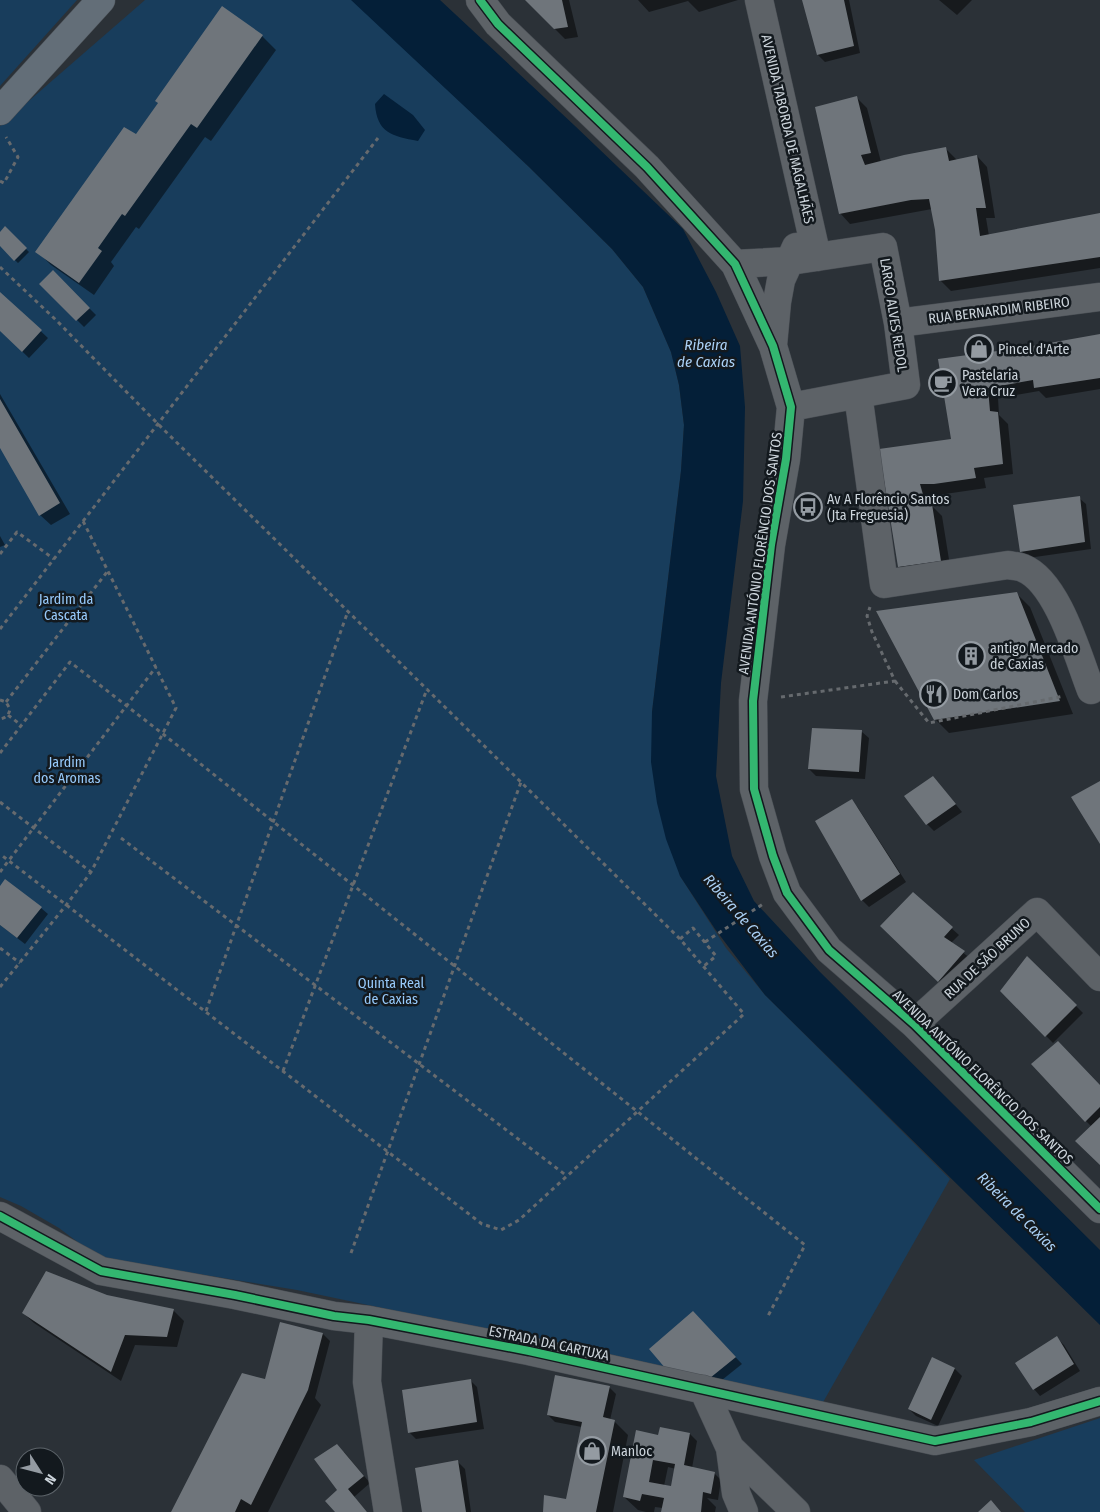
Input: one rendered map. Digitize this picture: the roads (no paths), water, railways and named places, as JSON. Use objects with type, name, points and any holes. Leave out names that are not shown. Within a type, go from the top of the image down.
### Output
[{"type":"main road","points":[[0,111],[101,0]]},
{"type":"street","name":"AVENIDA ANTÓNIO FLORÊNCIO DOS SANTOS","points":[[480,0],[498,24],[647,167],[735,264],[773,346],[791,407],[786,459],[772,545],[753,701],[754,789],[773,856],[787,893],[829,950],[914,1024],[1100,1209]]},
{"type":"street","name":"AVENIDA TABORDA DE MAGALHÃES","points":[[759,0],[817,257]]},
{"type":"street","points":[[773,346],[781,280],[809,221]]},
{"type":"street","name":"LARGO ALVES REDOL","points":[[735,264],[790,261],[883,247],[898,323],[906,385],[791,407]]},
{"type":"street","name":"RUA BERNARDIM RIBEIRO","points":[[898,323],[1100,297]]},
{"type":"street","points":[[858,394],[884,584],[1008,565],[1024,568],[1048,590],[1059,608],[1091,690]]},
{"type":"street","name":"RUA DE SÃO BRUNO","points":[[914,1024],[1037,912],[1100,977]]},
{"type":"street","name":"ESTRADA DA CARTUXA","points":[[0,1216],[102,1271],[235,1295],[334,1316],[369,1320],[529,1350],[935,1441],[1031,1422],[1100,1401]]},
{"type":"street","points":[[369,1320],[367,1382],[388,1512]]},
{"type":"street","points":[[703,1389],[730,1448],[736,1493],[744,1512]]},
{"type":"street","points":[[730,1448],[796,1512]]},
{"type":"street","points":[[0,1479],[27,1512]]},
{"type":"water","name":"Ribeira de Caxias","points":[[351,0],[440,0],[683,229],[716,292],[740,346],[745,407],[743,501],[721,683],[716,776],[732,856],[754,901],[820,972],[1100,1250],[1100,1325],[765,995],[715,929],[680,876],[666,839],[657,803],[651,762],[652,712],[681,471],[684,425],[679,385],[671,352],[643,287],[612,249],[528,166]]},
{"type":"water","points":[[384,94],[413,115],[425,130],[418,141],[393,135],[383,127],[376,114],[375,104]]},
{"type":"place","name":"Pincel d'Arte","points":[[979,349]]},
{"type":"place","name":"Pastelaria Vera Cruz","points":[[943,383]]},
{"type":"place","name":"Av A Florêncio Santos (Jta Freguesia)","points":[[808,507]]},
{"type":"place","name":"antigo Mercado de Caxias","points":[[971,656]]},
{"type":"place","name":"Dom Carlos","points":[[934,694]]},
{"type":"place","name":"Manloc","points":[[592,1451]]},
{"type":"park label","name":"Jardim da Cascata","points":[[66,608]]},
{"type":"park label","name":"Jardim dos Aromas","points":[[67,770]]},
{"type":"park label","name":"Quinta Real de Caxias","points":[[391,992]]}]
